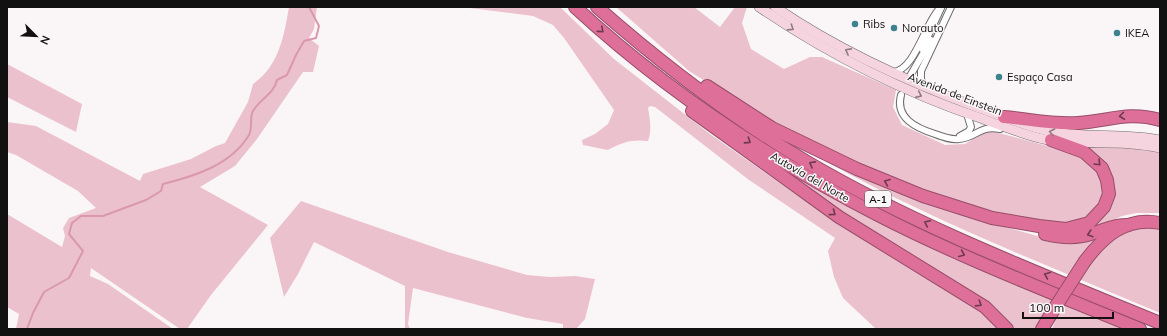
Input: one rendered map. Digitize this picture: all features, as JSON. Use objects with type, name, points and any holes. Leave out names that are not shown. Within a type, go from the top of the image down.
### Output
[{"type":"highway","name":"Autovía del Norte","points":[[575,7],[616,43],[721,122],[808,177],[881,217],[956,252],[1140,329]]},
{"type":"highway","name":"Autovía del Norte","points":[[597,7],[688,83],[733,115],[807,162],[885,203],[961,239],[1160,323]]},
{"type":"highway","points":[[623,30],[772,128],[857,169],[923,196],[992,218],[1011,226],[1066,238],[1093,234],[1114,225],[1147,222],[1160,223]]},
{"type":"highway","points":[[616,43],[655,84],[709,124],[839,217],[985,308],[1007,329]]},
{"type":"highway","points":[[1004,117],[1063,124],[1094,122],[1124,116],[1147,117],[1160,120]]},
{"type":"highway","points":[[992,218],[1066,229],[1089,223],[1104,207],[1108,194],[1107,180],[1102,168],[1084,152],[1051,140]]},
{"type":"highway","points":[[1044,326],[1084,261],[1114,230],[1127,225]]},
{"type":"street","name":"Avenida de Einstein","points":[[759,7],[800,34],[861,69],[967,114],[1029,135],[1051,140],[1070,142],[1126,142],[1160,148]]},
{"type":"street","name":"Avenida de Einstein","points":[[775,7],[832,42],[891,72],[933,91],[1004,117],[1061,134],[1077,136],[1125,135],[1160,140]]},
{"type":"street","points":[[891,72],[903,70],[909,63],[931,20],[942,7]]},
{"type":"street","points":[[942,7],[912,74],[950,7]]},
{"type":"street","points":[[933,91],[926,87],[920,76],[950,7]]},
{"type":"street","points":[[901,94],[900,105],[906,120],[924,130],[951,139],[964,138],[982,129],[991,127],[1029,135]]},
{"type":"street","points":[[951,139],[958,138],[969,132],[971,127],[967,114]]},
{"type":"shaded area","points":[[289,7],[317,7],[314,29],[309,38],[319,46],[313,72],[303,72],[257,139],[235,166],[200,187],[268,225],[211,295],[187,329],[180,329],[91,268],[90,276],[108,284],[173,329],[16,329],[19,314],[7,307],[7,214],[62,247],[65,236],[63,228],[69,218],[96,208],[78,191],[16,155],[7,152],[7,122],[36,126],[140,181],[143,174],[191,159],[225,143],[248,102],[253,84],[262,77],[269,68],[279,50]]},
{"type":"shaded area","points":[[462,7],[560,7],[614,59],[710,134],[841,226],[990,318],[1000,329],[876,329],[843,298],[834,277],[828,251],[835,238],[749,180],[655,107],[650,106],[648,108],[650,129],[648,141],[637,140],[627,142],[608,150],[583,145],[582,140],[595,134],[608,124],[614,110],[564,38],[553,25],[533,16]]},
{"type":"shaded area","points":[[616,7],[694,7],[720,27],[735,7],[747,7],[742,23],[751,49],[784,69],[810,57],[822,57],[896,90],[893,107],[902,125],[945,145],[965,144],[988,130],[1073,153],[1090,161],[1101,176],[1102,195],[1094,212],[1077,223],[1045,223],[987,213],[906,185],[792,136],[689,71]]},
{"type":"shaded area","points":[[7,64],[82,104],[76,132],[7,97]]},
{"type":"shaded area","points":[[1110,145],[1160,152],[1160,213],[1136,213],[1122,216],[1085,233],[1105,214],[1105,164],[1089,149],[1090,146]]},
{"type":"shaded area","points":[[820,158],[922,201],[963,215],[1048,239],[1093,237],[1095,241],[1077,264],[1087,270],[1103,245],[1131,228],[1149,226],[1160,228],[1160,313],[945,221]]},
{"type":"shaded area","points":[[799,179],[877,222],[917,241],[958,260],[1122,329],[1052,329],[1057,317],[1045,311],[1035,329],[1014,329],[997,310],[977,296],[933,270],[797,183]]},
{"type":"shaded area","points":[[301,201],[448,252],[527,275],[550,277],[575,276],[595,279],[585,319],[576,329],[563,329],[563,324],[527,318],[413,288],[408,324],[410,329],[405,329],[405,286],[314,242],[298,274],[284,297],[270,238]]},
{"type":"waterway","points":[[27,329],[33,313],[44,292],[69,278],[83,251],[69,234],[72,223],[81,216],[103,216],[146,200],[161,191],[163,184],[200,173],[211,168],[222,162],[241,145],[249,135],[253,111],[270,93],[277,80],[287,75],[304,41],[316,38],[319,26],[309,7]]},
{"type":"place","name":"Ribs","points":[[855,24]]},
{"type":"place","name":"Norauto","points":[[894,28]]},
{"type":"place","name":"IKEA","points":[[1117,33]]},
{"type":"place","name":"Espaço Casa","points":[[999,77]]}]
